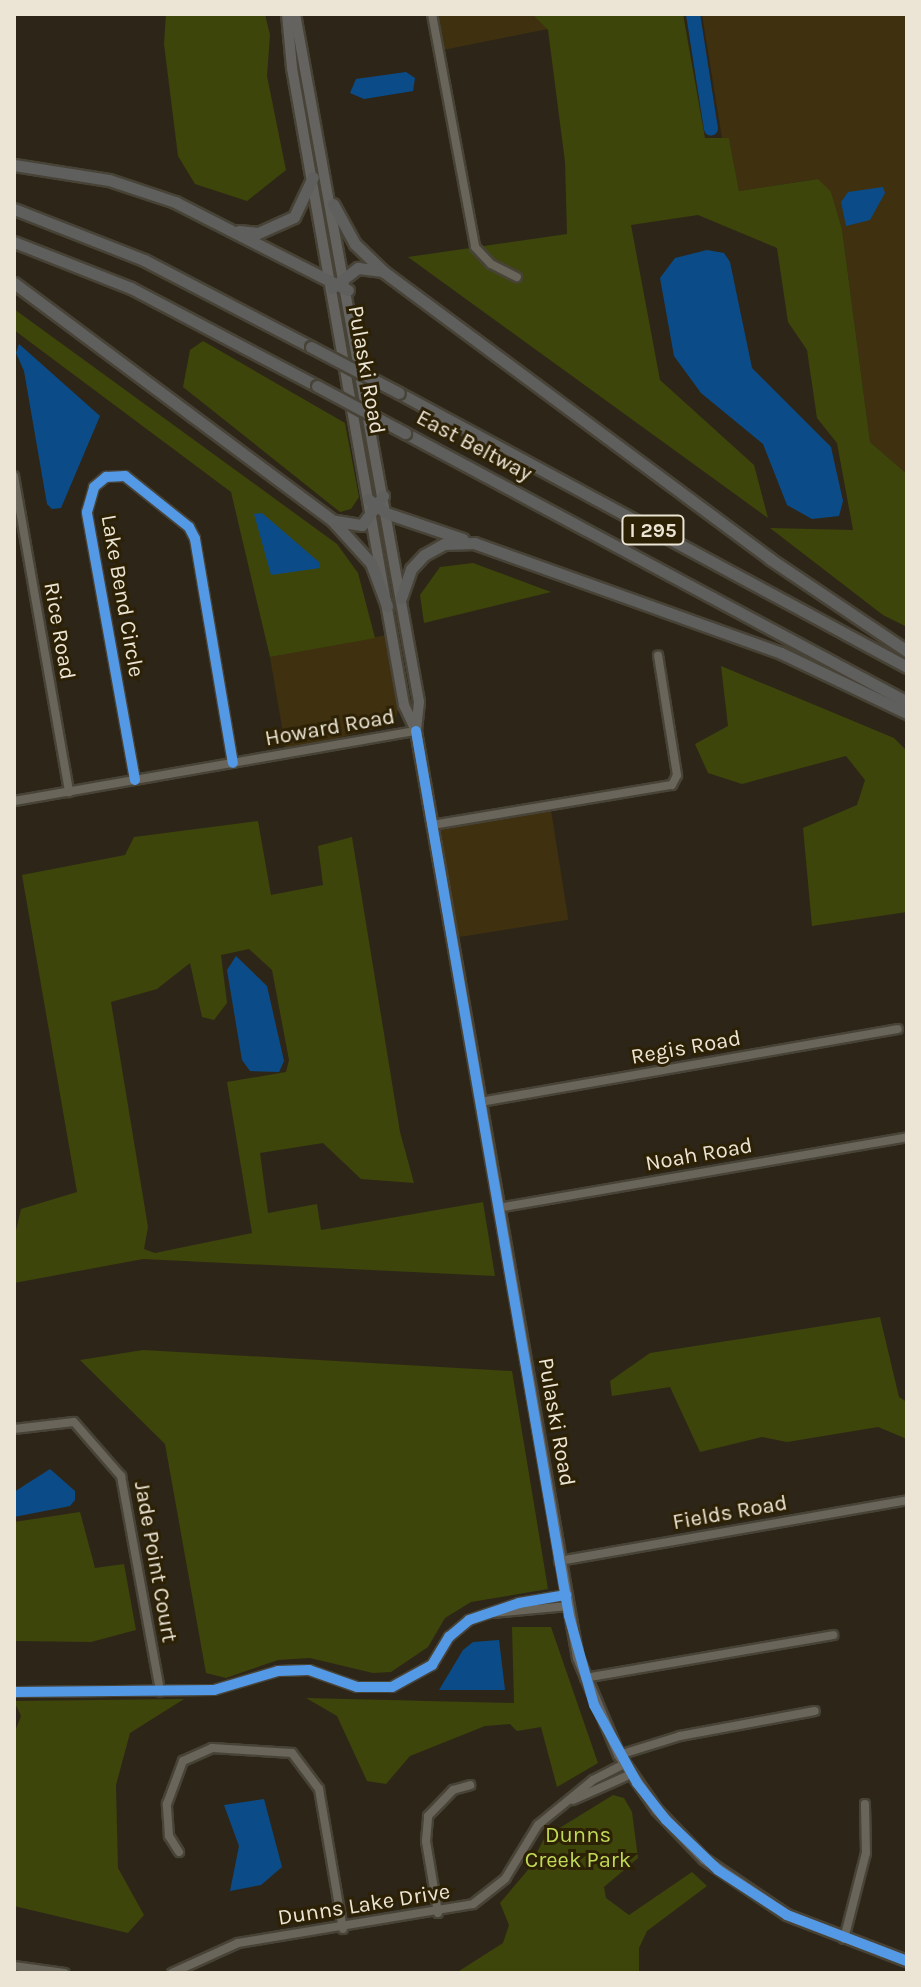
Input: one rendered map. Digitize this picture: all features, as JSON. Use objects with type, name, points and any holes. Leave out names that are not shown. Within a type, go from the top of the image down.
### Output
[{"type":"highway","points":[[14,165],[109,180],[175,202],[348,290]]},
{"type":"highway","points":[[234,231],[258,233],[294,217],[313,177]]},
{"type":"highway","points":[[333,204],[355,244],[384,272],[770,559],[907,651]]},
{"type":"highway","name":"East Beltway","points":[[14,209],[144,260],[399,393],[907,667]]},
{"type":"highway","name":"East Beltway","points":[[14,242],[131,288],[907,702]]},
{"type":"highway","points":[[333,284],[345,274],[367,267],[384,272]]},
{"type":"highway","points":[[14,283],[332,520],[371,563],[387,606]]},
{"type":"highway","points":[[332,520],[350,526],[377,507],[781,653],[907,713]]},
{"type":"highway","points":[[401,598],[411,569],[424,555],[444,544],[474,543]]},
{"type":"main road","name":"Pulaski Road","points":[[287,14],[333,284],[377,507],[401,598],[419,702],[416,731]]},
{"type":"main road","name":"Pulaski Road","points":[[295,14],[348,290],[387,606],[404,705],[416,731],[559,1561],[585,1678],[625,1764],[666,1820],[718,1870],[787,1915],[907,1961]]},
{"type":"street","points":[[432,14],[475,247],[491,264],[517,277]]},
{"type":"street","name":"Rice Road","points":[[14,476],[69,792]]},
{"type":"street","name":"Lake Bend Circle","points":[[135,780],[87,512],[94,487],[106,477],[125,476],[189,527],[195,539],[233,763]]},
{"type":"street","points":[[432,825],[667,787],[676,780],[658,655]]},
{"type":"street","name":"Howard Road","points":[[14,801],[416,731]]},
{"type":"street","name":"Regis Road","points":[[480,1102],[898,1029]]},
{"type":"street","name":"Noah Road","points":[[498,1208],[907,1137]]},
{"type":"street","name":"Jade Point Court","points":[[14,1429],[74,1422],[121,1476],[160,1691]]},
{"type":"street","name":"Fields Road","points":[[559,1561],[907,1500]]},
{"type":"street","points":[[14,1692],[214,1690],[278,1671],[309,1670],[357,1687],[392,1687],[419,1675],[458,1627],[485,1613],[566,1600]]},
{"type":"street","points":[[585,1678],[833,1635]]},
{"type":"street","name":"Dunns Lake Drive","points":[[172,1973],[238,1943],[438,1913],[490,1893],[538,1825],[593,1780],[680,1736],[815,1711]]},
{"type":"street","points":[[179,1852],[169,1836],[167,1804],[183,1761],[212,1748],[292,1753],[319,1789],[343,1929]]},
{"type":"street","points":[[438,1913],[426,1841],[428,1816],[453,1790],[470,1785]]},
{"type":"street","points":[[844,1939],[866,1853],[865,1804]]},
{"type":"street","points":[[14,1966],[65,1973]]},
{"type":"shaded area","points":[[437,14],[532,14],[548,29],[443,50]]},
{"type":"shaded area","points":[[702,14],[907,14],[907,474],[870,442],[842,229],[831,193],[817,179],[739,191],[729,138],[722,138]]},
{"type":"shaded area","points":[[387,635],[399,707],[394,724],[286,751],[270,657]]},
{"type":"shaded area","points":[[551,810],[568,920],[458,937],[440,828]]},
{"type":"green space","points":[[166,14],[265,14],[270,35],[267,76],[286,170],[247,201],[195,184],[178,156],[164,44]]},
{"type":"green space","points":[[532,14],[683,14],[705,138],[729,138],[739,191],[818,179],[831,192],[842,229],[870,442],[907,474],[907,627],[883,615],[770,528],[853,530],[837,443],[817,418],[807,350],[788,322],[777,248],[698,215],[631,225],[660,380],[754,465],[768,518],[408,257],[567,234],[565,162],[548,30]]},
{"type":"green space","points":[[14,309],[337,544],[358,573],[375,638],[270,657],[231,492],[14,330]]},
{"type":"green space","points":[[203,341],[345,423],[359,497],[351,509],[340,512],[183,387],[190,350]]},
{"type":"green space","points":[[473,563],[551,592],[424,623],[420,595],[440,567]]},
{"type":"green space","points":[[721,666],[894,738],[907,751],[907,912],[812,926],[803,828],[857,805],[865,780],[846,756],[742,784],[708,773],[695,744],[728,726]]},
{"type":"green space","points":[[258,821],[271,895],[323,885],[318,846],[352,837],[400,1132],[414,1183],[361,1179],[323,1143],[260,1153],[268,1213],[317,1204],[321,1230],[483,1202],[495,1276],[143,1259],[14,1283],[14,1239],[21,1209],[77,1192],[22,875],[125,855],[134,837]],"holes":[[[249,949],[272,970],[289,1060],[286,1072],[227,1082],[252,1233],[155,1253],[144,1249],[148,1227],[111,1002],[157,989],[190,963],[202,1017],[214,1020],[227,1003],[221,955]]]},
{"type":"green space","points":[[880,1317],[899,1397],[907,1402],[907,1439],[878,1427],[787,1442],[762,1437],[700,1452],[670,1387],[612,1396],[610,1381],[650,1353]]},
{"type":"green space","points":[[143,1350],[512,1371],[548,1589],[471,1602],[445,1618],[428,1647],[391,1672],[373,1673],[310,1658],[278,1660],[226,1678],[206,1673],[165,1444],[80,1360]]},
{"type":"green space","points":[[80,1512],[95,1568],[124,1564],[136,1630],[91,1642],[14,1641],[14,1522]]},
{"type":"green space","points":[[512,1627],[551,1627],[598,1763],[557,1787],[541,1727],[517,1731],[510,1724],[485,1726],[410,1756],[386,1784],[367,1781],[337,1716],[306,1698],[514,1703]]},
{"type":"green space","points":[[184,1699],[130,1733],[116,1785],[118,1868],[144,1915],[128,1933],[14,1906],[14,1734],[21,1716],[14,1701]]},
{"type":"green space","name":"Dunns Creek Park","points":[[613,1795],[624,1798],[632,1812],[638,1858],[604,1887],[606,1898],[629,1915],[692,1872],[707,1886],[647,1931],[639,1948],[639,1973],[456,1973],[503,1943],[509,1925],[500,1903],[527,1871],[545,1837]]},
{"type":"water","points":[[406,72],[415,78],[413,91],[364,99],[350,93],[356,79]]},
{"type":"water","points":[[883,187],[885,193],[870,220],[846,226],[841,202],[848,192]]},
{"type":"water","points":[[707,250],[724,253],[730,262],[752,368],[831,447],[843,501],[839,516],[812,519],[787,505],[763,444],[701,393],[674,356],[660,278],[675,258]]},
{"type":"water","points":[[19,344],[100,416],[61,508],[52,509],[47,504],[24,371],[16,353]]},
{"type":"water","points":[[262,513],[319,562],[320,568],[271,575],[254,514]]},
{"type":"water","points":[[236,956],[267,986],[284,1061],[279,1072],[250,1071],[242,1060],[227,970]]},
{"type":"water","points":[[50,1469],[75,1491],[75,1500],[70,1506],[14,1517],[14,1492]]},
{"type":"water","points":[[499,1640],[505,1690],[439,1690],[463,1650],[473,1642]]},
{"type":"water","points":[[264,1799],[282,1867],[261,1885],[230,1891],[239,1846],[224,1805]]},
{"type":"waterway","points":[[693,14],[711,129]]},
{"type":"cycle path","points":[[135,780],[87,512],[94,487],[106,477],[125,476],[189,527],[195,539],[233,763]]},
{"type":"cycle path","points":[[416,731],[569,1616],[594,1705],[637,1783],[666,1820],[718,1870],[787,1915],[907,1961]]},
{"type":"cycle path","points":[[14,1692],[214,1690],[278,1671],[309,1670],[357,1687],[392,1687],[432,1665],[449,1637],[469,1620],[519,1603],[566,1595]]}]
